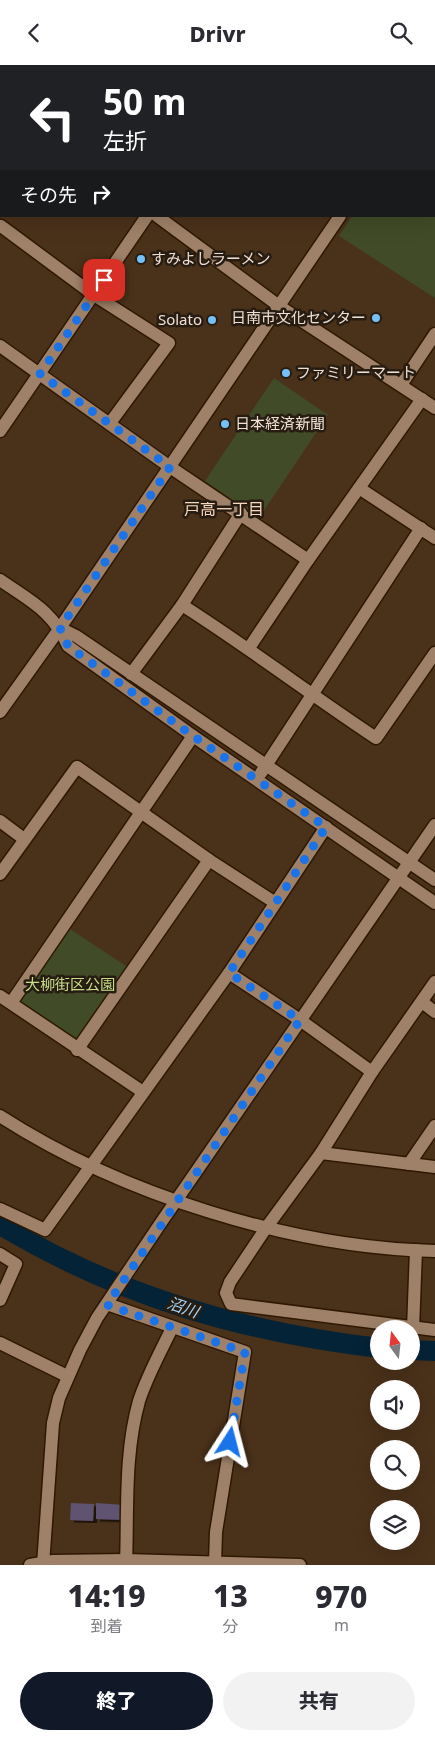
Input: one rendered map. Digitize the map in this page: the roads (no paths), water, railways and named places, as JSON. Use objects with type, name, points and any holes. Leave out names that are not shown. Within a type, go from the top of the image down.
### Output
[{"type":"street","points":[[0,431],[146,217]]},
{"type":"street","points":[[158,217],[279,306],[435,408]]},
{"type":"street","points":[[0,712],[60,628],[339,217]]},
{"type":"street","points":[[3,223],[94,295],[169,343],[110,423]]},
{"type":"street","points":[[401,385],[435,334]]},
{"type":"street","points":[[0,346],[170,467],[241,513],[308,560]]},
{"type":"street","points":[[249,648],[308,560],[422,399]]},
{"type":"street","points":[[359,488],[435,538]]},
{"type":"street","points":[[130,674],[182,605],[241,513]]},
{"type":"street","points":[[257,780],[421,528]]},
{"type":"street","points":[[0,580],[48,614],[60,628],[68,646],[193,736],[435,903]]},
{"type":"street","points":[[182,605],[249,648],[312,695],[376,738],[435,653]]},
{"type":"street","points":[[60,628],[76,636],[435,880]]},
{"type":"street","points":[[143,1092],[77,1050],[5,999],[141,812],[193,736]]},
{"type":"street","points":[[0,874],[76,767],[209,860],[274,902]]},
{"type":"street","points":[[0,821],[24,839]]},
{"type":"street","points":[[300,1565],[126,1562],[38,1564],[50,1445],[59,1398],[67,1376],[107,1305],[435,825]]},
{"type":"street","points":[[0,1209],[45,1230],[229,973],[274,902],[326,827]]},
{"type":"street","points":[[77,1050],[209,860]]},
{"type":"street","points":[[229,973],[300,1020],[372,1072]]},
{"type":"street","points":[[370,1323],[231,1304],[226,1293],[230,1282],[266,1227],[322,1153],[372,1072],[435,981]]},
{"type":"street","points":[[422,1002],[435,1011]]},
{"type":"street","points":[[0,1116],[38,1139],[91,1165],[135,1185],[177,1200],[266,1227],[364,1247],[435,1251]]},
{"type":"street","points":[[409,1164],[435,1126]]},
{"type":"street","points":[[322,1153],[435,1167]]},
{"type":"street","points":[[413,1320],[416,1250]]},
{"type":"street","points":[[0,1254],[16,1265],[0,1300]]},
{"type":"street","points":[[107,1305],[245,1352],[216,1532],[215,1563]]},
{"type":"street","points":[[126,1562],[128,1480],[134,1427],[140,1400],[172,1328]]},
{"type":"street","points":[[420,1329],[435,1330]]},
{"type":"street","points":[[0,1343],[67,1376]]},
{"type":"waterway","name":"沼川","points":[[0,1225],[90,1272],[136,1291],[183,1307],[230,1321],[279,1332],[370,1347]]},
{"type":"waterway","name":"沼川","points":[[420,1350],[435,1351]]},
{"type":"place","name":"すみよしラーメン","points":[[141,259]]},
{"type":"place","name":"日南市文化センター","points":[[376,318]]},
{"type":"place","name":"Solato","points":[[212,320]]},
{"type":"place","name":"ファミリーマート","points":[[286,373]]},
{"type":"place","name":"日本経済新聞","points":[[225,424]]},
{"type":"district","name":"戸高一丁目","points":[[224,509]]},
{"type":"park label","name":"大柳街区公園","points":[[70,985]]}]
